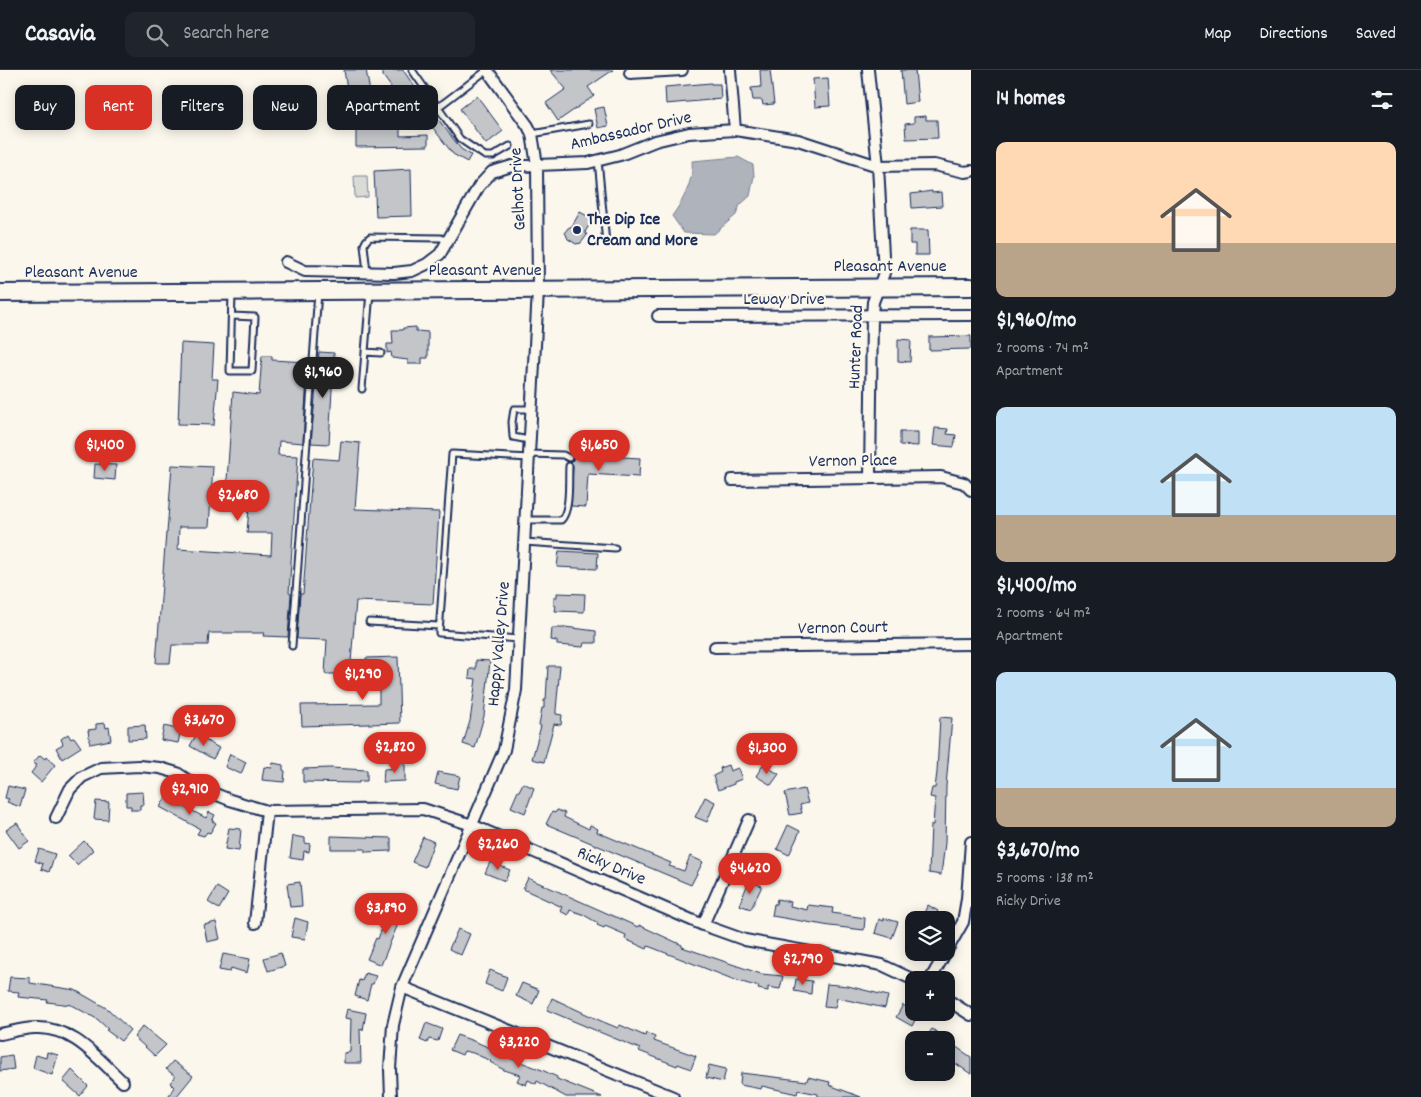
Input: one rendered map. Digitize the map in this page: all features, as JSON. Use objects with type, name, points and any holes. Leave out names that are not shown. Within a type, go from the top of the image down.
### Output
[{"type":"main road","name":"Pleasant Avenue","points":[[0,293],[538,291],[971,286]]},
{"type":"street","name":"Gelhot Drive","points":[[487,70],[532,134],[537,165],[538,291]]},
{"type":"street","points":[[630,73],[682,70]]},
{"type":"street","points":[[730,70],[735,130]]},
{"type":"street","name":"Hunter Road","points":[[868,70],[878,166],[884,273],[873,302],[872,316],[870,478]]},
{"type":"street","name":"Ambassador Drive","points":[[286,262],[305,271],[412,271],[427,264],[440,254],[479,186],[492,172],[512,166],[588,162],[620,155],[655,141],[688,133],[735,130],[798,140],[878,166],[934,165],[965,172],[971,171]]},
{"type":"street","name":"Happy Valley Drive","points":[[391,1097],[390,1069],[394,1025],[402,987],[504,750],[516,690],[538,291]]},
{"type":"street","name":"Leway Drive","points":[[658,316],[971,315]]},
{"type":"street","name":"Vernon Place","points":[[732,480],[941,478],[964,483],[971,490]]},
{"type":"street","name":"Vernon Court","points":[[715,647],[971,644]]},
{"type":"street","name":"Ricky Drive","points":[[56,818],[70,789],[82,777],[101,768],[139,766],[177,772],[198,788],[267,811],[423,809],[472,825],[703,925],[745,940],[882,965],[905,976]]},
{"type":"street","points":[[255,923],[267,811]]},
{"type":"street","points":[[703,925],[750,820]]},
{"type":"street","points":[[955,936],[963,922],[967,899],[971,842]]},
{"type":"street","points":[[402,987],[673,1097]]},
{"type":"street","points":[[955,1005],[971,1015]]},
{"type":"street","points":[[0,1034],[36,1028],[58,1030],[79,1041],[123,1082]]},
{"type":"lane","points":[[412,70],[423,85]]},
{"type":"lane","points":[[487,70],[438,107],[460,139],[485,156],[493,156],[510,146]]},
{"type":"lane","points":[[532,134],[589,124]]},
{"type":"lane","points":[[598,160],[606,243]]},
{"type":"lane","points":[[367,272],[364,245],[370,237],[440,238],[448,241]]},
{"type":"lane","points":[[232,292],[230,371],[252,371],[255,317],[232,316]]},
{"type":"lane","points":[[292,646],[318,292]]},
{"type":"lane","points":[[362,389],[370,292]]},
{"type":"lane","points":[[365,352],[381,354]]},
{"type":"lane","points":[[530,440],[513,437],[512,422],[514,409],[532,409]]},
{"type":"lane","points":[[519,639],[438,633],[452,454],[563,455],[569,458]]},
{"type":"lane","points":[[525,520],[561,520],[565,516],[569,466]]},
{"type":"lane","points":[[524,542],[614,548]]},
{"type":"lane","points":[[369,622],[439,626]]},
{"type":"shaded area","points":[[738,157],[753,165],[754,176],[750,196],[740,205],[736,215],[714,234],[684,233],[672,216],[687,190],[691,176],[692,161]]},
{"type":"shaded area","points":[[354,176],[367,176],[368,197],[355,198]]},
{"type":"building","points":[[344,70],[366,70],[369,85],[346,85]]},
{"type":"building","points":[[383,70],[403,70],[413,85],[390,85],[383,76]]},
{"type":"building","points":[[550,70],[613,70],[588,87],[594,96],[558,121],[546,103],[566,89]]},
{"type":"building","points":[[760,70],[770,70],[774,104],[763,105],[762,100],[753,100],[751,88],[761,87]]},
{"type":"building","points":[[901,70],[915,70],[918,102],[904,104]]},
{"type":"building","points":[[828,78],[830,106],[815,107],[813,79]]},
{"type":"building","points":[[720,84],[721,99],[666,104],[665,87]]},
{"type":"building","points":[[477,96],[503,131],[486,144],[460,109]]},
{"type":"building","points":[[604,107],[608,126],[598,128],[594,109]]},
{"type":"building","points":[[926,116],[926,120],[937,120],[938,138],[906,139],[905,124],[914,123],[914,117]]},
{"type":"building","points":[[438,119],[461,149],[471,155],[467,162],[453,154],[435,130],[438,130]]},
{"type":"building","points":[[356,130],[400,130],[400,136],[428,135],[428,146],[356,147]]},
{"type":"building","points":[[411,169],[412,216],[376,217],[374,171]]},
{"type":"building","points":[[932,191],[932,193],[941,192],[942,206],[912,208],[911,194]]},
{"type":"building","name":"The Dip Ice Cream and More","points":[[580,212],[593,219],[585,232],[587,235],[581,243],[576,244],[568,239],[565,232],[572,226]]},
{"type":"building","points":[[910,230],[928,230],[929,255],[915,255],[915,244],[910,244]]},
{"type":"building","points":[[416,327],[416,331],[428,332],[428,358],[422,358],[422,364],[408,364],[408,360],[392,358],[391,352],[387,353],[387,344],[393,344],[392,330]]},
{"type":"building","points":[[971,336],[971,349],[929,350],[929,337]]},
{"type":"building","points":[[898,339],[911,340],[910,362],[898,361]]},
{"type":"building","points":[[181,343],[214,345],[212,379],[218,379],[214,425],[178,424]]},
{"type":"building","points":[[319,352],[334,353],[329,444],[311,443]]},
{"type":"building","points":[[262,356],[272,356],[272,360],[308,362],[303,443],[279,441],[278,455],[298,456],[288,637],[263,636],[264,633],[209,633],[208,645],[172,645],[170,663],[156,663],[172,465],[213,467],[209,527],[179,527],[178,549],[271,555],[272,533],[247,533],[250,495],[226,495],[233,392],[259,395]]},
{"type":"building","points":[[935,428],[948,429],[947,434],[956,435],[954,447],[933,445]]},
{"type":"building","points":[[900,432],[918,432],[918,446],[900,445]]},
{"type":"building","points":[[341,441],[360,443],[355,509],[439,512],[433,604],[356,601],[350,674],[325,674],[327,640],[298,639],[297,637],[300,594],[303,594],[313,458],[339,460]]},
{"type":"building","points":[[573,454],[640,458],[639,477],[588,474],[586,507],[571,506],[573,466],[571,462]]},
{"type":"building","points":[[95,464],[116,465],[115,480],[94,478]]},
{"type":"building","points":[[559,551],[598,553],[597,569],[557,567]]},
{"type":"building","points":[[557,593],[585,594],[584,612],[555,611],[554,597],[557,597]]},
{"type":"building","points":[[565,627],[596,631],[596,643],[584,643],[583,647],[557,645],[557,641],[551,640],[552,628]]},
{"type":"building","points":[[398,657],[400,723],[302,726],[301,705],[379,704],[379,679],[366,679],[366,658]]},
{"type":"building","points":[[476,660],[490,661],[484,716],[475,748],[463,744],[470,721],[476,679],[469,678],[470,669],[476,669]]},
{"type":"building","points":[[548,666],[560,666],[556,714],[562,715],[561,725],[554,724],[544,762],[532,759],[541,726],[539,725],[542,708],[544,708],[544,700],[546,700]]},
{"type":"building","points":[[940,717],[952,718],[946,786],[945,843],[941,875],[929,873],[931,825],[933,825],[935,798],[930,797],[932,788],[935,788],[937,772]]},
{"type":"building","points":[[105,723],[106,728],[109,727],[111,740],[90,744],[88,730],[96,729],[96,724]]},
{"type":"building","points":[[145,725],[146,739],[128,740],[128,726]]},
{"type":"building","points":[[164,726],[181,730],[178,743],[161,740]]},
{"type":"building","points":[[68,734],[71,739],[74,737],[81,747],[62,759],[56,748],[63,744],[61,739]]},
{"type":"building","points":[[196,735],[219,748],[213,759],[190,746]]},
{"type":"building","points":[[230,754],[246,762],[241,774],[225,767]]},
{"type":"building","points":[[40,755],[45,759],[46,757],[55,765],[41,782],[31,773],[37,765],[33,763]]},
{"type":"building","points":[[397,762],[405,762],[405,781],[383,782],[384,769],[397,768]]},
{"type":"building","points":[[273,763],[283,765],[283,770],[285,771],[284,782],[262,780],[264,767],[272,768]]},
{"type":"building","points":[[728,765],[730,771],[738,768],[742,779],[718,790],[713,776],[721,772],[720,768]]},
{"type":"building","points":[[763,765],[779,774],[771,785],[756,776]]},
{"type":"building","points":[[303,769],[367,770],[367,781],[359,781],[359,783],[303,782]]},
{"type":"building","points":[[438,772],[460,776],[457,789],[435,784]]},
{"type":"building","points":[[523,783],[534,788],[525,813],[511,807]]},
{"type":"building","points":[[8,786],[25,790],[20,807],[7,802],[9,799],[5,798]]},
{"type":"building","points":[[804,789],[808,803],[800,805],[802,813],[790,815],[785,793]]},
{"type":"building","points":[[143,792],[144,805],[140,805],[140,810],[131,810],[131,806],[126,806],[126,793]]},
{"type":"building","points":[[167,795],[181,805],[206,818],[209,812],[215,815],[212,821],[216,823],[210,833],[207,832],[204,836],[197,834],[200,829],[160,807]]},
{"type":"building","points":[[705,797],[715,802],[707,822],[695,817]]},
{"type":"building","points":[[96,801],[109,802],[108,820],[94,819]]},
{"type":"building","points":[[557,810],[565,813],[564,817],[589,829],[590,825],[598,829],[597,832],[671,863],[669,866],[684,871],[690,856],[703,862],[691,885],[546,824],[552,812],[555,813]]},
{"type":"building","points":[[17,823],[29,841],[19,848],[6,830]]},
{"type":"building","points":[[788,825],[800,831],[789,855],[777,849]]},
{"type":"building","points":[[229,828],[241,829],[239,851],[225,849]]},
{"type":"building","points":[[293,836],[305,838],[305,843],[310,844],[309,852],[304,851],[303,860],[290,858]]},
{"type":"building","points":[[331,836],[391,838],[391,851],[365,852],[365,849],[331,849]]},
{"type":"building","points":[[423,837],[434,842],[425,867],[412,862]]},
{"type":"building","points":[[84,841],[93,850],[77,865],[68,856]]},
{"type":"building","points":[[39,849],[55,854],[49,872],[41,869],[43,864],[35,861]]},
{"type":"building","points":[[490,862],[510,870],[505,881],[485,873]]},
{"type":"building","points":[[528,878],[638,927],[639,925],[682,945],[682,947],[761,974],[783,976],[780,989],[768,987],[768,991],[758,989],[759,987],[735,980],[648,946],[647,949],[625,939],[626,935],[605,926],[604,928],[597,925],[598,923],[582,914],[570,910],[568,915],[560,911],[562,907],[523,889]]},
{"type":"building","points":[[749,881],[762,886],[751,909],[739,905]]},
{"type":"building","points":[[300,882],[302,906],[290,907],[287,884]]},
{"type":"building","points":[[217,887],[228,894],[219,909],[208,902]]},
{"type":"building","points":[[777,899],[791,902],[790,906],[807,910],[808,905],[833,908],[832,913],[865,918],[864,930],[772,916]]},
{"type":"building","points":[[394,903],[405,907],[381,965],[367,959],[376,938],[378,939],[389,909],[391,910]]},
{"type":"building","points":[[928,905],[938,911],[925,911]]},
{"type":"building","points":[[295,918],[308,922],[305,939],[291,937]]},
{"type":"building","points":[[884,918],[898,922],[892,938],[875,933],[879,919],[884,921]]},
{"type":"building","points":[[216,922],[220,939],[207,942],[204,925]]},
{"type":"building","points":[[458,929],[470,934],[461,955],[449,949]]},
{"type":"building","points":[[281,953],[285,966],[268,971],[264,958]]},
{"type":"building","points":[[223,954],[250,959],[247,973],[231,968],[230,972],[219,970]]},
{"type":"building","points":[[490,970],[507,977],[502,991],[485,984]]},
{"type":"building","points":[[365,973],[376,976],[373,984],[371,984],[367,1000],[355,996],[359,980],[362,981]]},
{"type":"building","points":[[10,977],[30,978],[30,983],[75,990],[108,1009],[130,1030],[121,1041],[106,1030],[108,1029],[97,1019],[71,1005],[47,1002],[48,1000],[18,997],[19,992],[8,991]]},
{"type":"building","points":[[796,979],[812,981],[811,994],[794,991]]},
{"type":"building","points":[[522,983],[539,990],[533,1004],[516,996]]},
{"type":"building","points":[[827,984],[848,986],[888,996],[885,1008],[837,998],[835,1008],[824,1007]]},
{"type":"building","points":[[552,998],[618,1028],[620,1025],[645,1036],[646,1033],[655,1037],[654,1041],[696,1056],[691,1069],[678,1064],[677,1066],[639,1051],[640,1049],[547,1010]]},
{"type":"building","points":[[903,1005],[905,1006],[905,1021],[914,1021],[912,1026],[896,1017]]},
{"type":"building","points":[[347,1009],[366,1013],[363,1030],[360,1029],[361,1063],[344,1063],[344,1053],[350,1052],[351,1019],[345,1018]]},
{"type":"building","points":[[426,1023],[442,1029],[438,1041],[429,1039],[427,1043],[420,1040]]},
{"type":"building","points":[[143,1026],[166,1045],[155,1056],[134,1037]]},
{"type":"building","points":[[457,1035],[602,1097],[566,1097],[537,1081],[536,1084],[528,1080],[526,1085],[517,1081],[520,1075],[504,1070],[491,1061],[473,1053],[464,1051],[462,1055],[450,1050]]},
{"type":"building","points":[[955,1046],[971,1057],[971,1074],[955,1063]]},
{"type":"building","points":[[47,1052],[58,1055],[52,1075],[33,1068],[36,1055],[46,1058]]},
{"type":"building","points":[[12,1055],[14,1069],[0,1071],[0,1057]]},
{"type":"building","points":[[173,1061],[193,1076],[176,1097],[168,1097],[174,1087],[170,1083],[175,1076],[166,1069]]},
{"type":"building","points":[[709,1065],[726,1069],[723,1082],[706,1078]]},
{"type":"building","points":[[72,1070],[88,1086],[80,1096],[63,1081]]},
{"type":"building","points":[[741,1073],[807,1081],[808,1077],[830,1082],[829,1085],[861,1097],[818,1097],[818,1094],[798,1090],[797,1094],[762,1086],[761,1089],[740,1085]]},
{"type":"place","name":"The Dip Ice Cream and More","points":[[577,230]]}]
